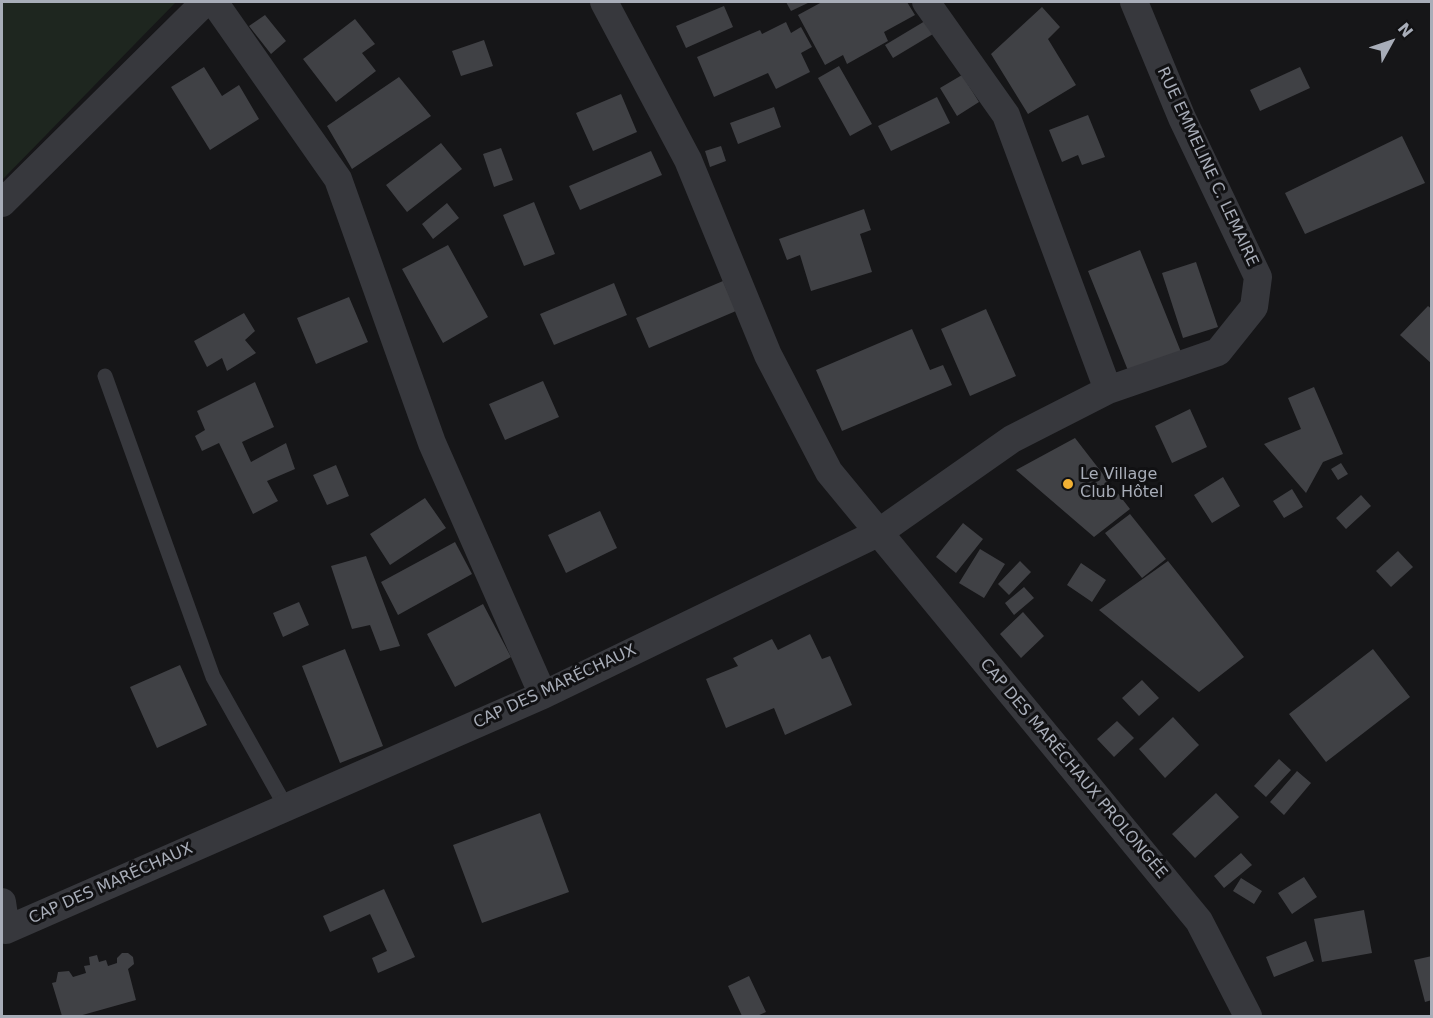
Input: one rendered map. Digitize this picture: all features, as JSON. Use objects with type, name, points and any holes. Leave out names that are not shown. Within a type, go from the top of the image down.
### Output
[{"type":"street","points":[[2,203],[205,2]]},
{"type":"street","points":[[214,2],[338,179],[432,443],[543,695]]},
{"type":"street","name":"CAP DES MARÉCHAUX PROLONGÉE","points":[[604,2],[688,160],[768,356],[829,472],[1199,921],[1248,1017]]},
{"type":"street","points":[[926,2],[1006,115],[1108,390]]},
{"type":"street","name":"RUE EMMELINE C. LEMAIRE","points":[[1108,390],[1218,352],[1254,307],[1258,278],[1182,118],[1134,2]]},
{"type":"street","name":"CAP DES MARÉCHAUX","points":[[2,902],[4,933],[543,695],[878,533],[1012,439],[1108,390]]},
{"type":"lane","points":[[105,376],[213,677],[286,807]]},
{"type":"shaded area","points":[[2,2],[176,2],[2,180]]},
{"type":"building","points":[[786,2],[810,2],[791,11]]},
{"type":"building","points":[[822,2],[907,2],[915,15],[884,32],[888,41],[847,64],[843,55],[825,65],[798,15]]},
{"type":"building","points":[[724,6],[733,27],[686,48],[676,26]]},
{"type":"building","points":[[1042,7],[1060,27],[1048,39],[1076,85],[1028,114],[991,54]]},
{"type":"building","points":[[265,15],[286,41],[271,54],[249,26]]},
{"type":"building","points":[[355,19],[375,44],[362,53],[376,71],[336,102],[303,59]]},
{"type":"building","points":[[925,21],[933,34],[893,58],[885,45]]},
{"type":"building","points":[[786,22],[791,33],[801,27],[812,47],[801,53],[810,72],[776,89],[768,73],[714,97],[697,57],[760,30],[762,34]]},
{"type":"building","points":[[484,40],[493,66],[461,76],[452,51]]},
{"type":"building","points":[[839,66],[872,124],[850,136],[818,78]]},
{"type":"building","points":[[204,67],[222,96],[239,85],[259,119],[210,150],[171,87]]},
{"type":"building","points":[[1300,67],[1310,88],[1260,111],[1250,90]]},
{"type":"building","points":[[962,75],[979,102],[957,116],[940,88]]},
{"type":"building","points":[[399,77],[431,116],[352,169],[327,126]]},
{"type":"building","points":[[621,94],[637,132],[593,151],[576,113]]},
{"type":"building","points":[[937,97],[950,123],[891,151],[878,126]]},
{"type":"building","points":[[774,107],[781,127],[738,144],[730,123]]},
{"type":"building","points":[[1088,115],[1105,157],[1082,165],[1078,155],[1062,162],[1049,130]]},
{"type":"building","points":[[1402,136],[1425,183],[1305,234],[1285,193]]},
{"type":"building","points":[[441,143],[462,169],[407,212],[386,185]]},
{"type":"building","points":[[721,146],[726,161],[710,167],[705,151]]},
{"type":"building","points":[[501,148],[513,180],[494,187],[483,154]]},
{"type":"building","points":[[651,151],[662,175],[580,210],[569,186]]},
{"type":"building","points":[[534,202],[555,254],[524,266],[503,215]]},
{"type":"building","points":[[447,203],[459,218],[433,239],[422,224]]},
{"type":"building","points":[[864,209],[871,230],[860,234],[872,272],[811,291],[800,255],[787,260],[779,239]]},
{"type":"building","points":[[448,245],[488,317],[443,343],[402,269]]},
{"type":"building","points":[[1140,250],[1181,352],[1129,373],[1088,271]]},
{"type":"building","points":[[1196,262],[1218,327],[1183,338],[1162,273]]},
{"type":"building","points":[[723,281],[736,311],[649,348],[636,318]]},
{"type":"building","points":[[614,283],[627,315],[554,345],[540,314]]},
{"type":"building","points":[[349,297],[368,342],[316,364],[297,318]]},
{"type":"building","points":[[1428,306],[1432,309],[1432,364],[1400,335]]},
{"type":"building","points":[[986,309],[1016,376],[970,396],[941,329]]},
{"type":"building","points":[[244,313],[255,331],[245,340],[256,353],[227,371],[222,358],[207,367],[194,341]]},
{"type":"building","points":[[912,329],[930,370],[943,365],[952,385],[842,431],[816,370]]},
{"type":"building","points":[[543,381],[559,417],[505,440],[489,404]]},
{"type":"building","points":[[255,382],[274,427],[242,442],[251,462],[286,443],[295,469],[267,481],[278,501],[253,514],[219,443],[202,451],[195,436],[205,430],[197,411]]},
{"type":"building","points":[[1314,387],[1343,454],[1323,462],[1306,493],[1264,444],[1301,429],[1288,398]]},
{"type":"building","points":[[1190,409],[1207,447],[1172,463],[1155,426]]},
{"type":"building","points":[[1075,438],[1130,509],[1094,537],[1016,470]]},
{"type":"building","points":[[1341,463],[1348,474],[1338,480],[1331,469]]},
{"type":"building","points":[[336,465],[349,496],[327,505],[313,475]]},
{"type":"building","points":[[1223,477],[1240,506],[1212,523],[1194,495]]},
{"type":"building","points":[[1292,489],[1303,507],[1284,518],[1273,501]]},
{"type":"building","points":[[1361,495],[1371,506],[1346,529],[1336,518]]},
{"type":"building","points":[[425,498],[446,528],[390,565],[370,534]]},
{"type":"building","points":[[600,511],[617,548],[566,573],[548,535]]},
{"type":"building","points":[[1130,514],[1166,559],[1142,578],[1105,533]]},
{"type":"building","points":[[963,523],[983,539],[956,573],[936,557]]},
{"type":"building","points":[[455,542],[472,574],[398,615],[381,582]]},
{"type":"building","points":[[980,549],[1005,564],[984,598],[959,583]]},
{"type":"building","points":[[1398,551],[1413,567],[1391,587],[1376,571]]},
{"type":"building","points":[[366,556],[400,646],[380,651],[370,625],[352,629],[331,566]]},
{"type":"building","points":[[1020,561],[1031,572],[1009,595],[998,584]]},
{"type":"building","points":[[1168,561],[1244,657],[1199,692],[1099,610]]},
{"type":"building","points":[[1081,563],[1106,580],[1092,602],[1067,585]]},
{"type":"building","points":[[1024,587],[1034,598],[1014,615],[1005,603]]},
{"type":"building","points":[[299,602],[309,625],[283,637],[273,613]]},
{"type":"building","points":[[483,604],[511,657],[455,687],[427,634]]},
{"type":"building","points":[[1023,612],[1044,636],[1021,658],[1000,634]]},
{"type":"building","points":[[810,634],[822,659],[830,656],[852,705],[785,735],[774,708],[726,728],[706,679],[738,666],[733,658],[772,639],[778,650]]},
{"type":"building","points":[[345,649],[383,746],[340,763],[302,666]]},
{"type":"building","points":[[1373,649],[1410,697],[1326,762],[1289,714]]},
{"type":"building","points":[[180,665],[207,725],[157,748],[130,687]]},
{"type":"building","points":[[1142,680],[1159,698],[1139,716],[1122,698]]},
{"type":"building","points":[[1173,717],[1199,745],[1165,778],[1139,749]]},
{"type":"building","points":[[1117,721],[1134,738],[1114,757],[1097,739]]},
{"type":"building","points":[[1279,759],[1291,770],[1266,797],[1254,786]]},
{"type":"building","points":[[1297,771],[1311,783],[1284,815],[1270,802]]},
{"type":"building","points":[[1216,793],[1239,817],[1195,858],[1172,834]]},
{"type":"building","points":[[540,813],[569,892],[482,923],[453,845]]},
{"type":"building","points":[[1241,853],[1252,865],[1224,888],[1214,876]]},
{"type":"building","points":[[1304,877],[1317,897],[1292,914],[1278,893]]},
{"type":"building","points":[[1241,878],[1262,891],[1254,904],[1233,891]]},
{"type":"building","points":[[384,889],[415,957],[378,973],[372,958],[387,951],[370,914],[330,932],[323,916]]},
{"type":"building","points":[[1364,910],[1372,953],[1322,962],[1314,919]]},
{"type":"building","points":[[1306,941],[1314,961],[1274,977],[1266,957]]},
{"type":"building","points":[[122,953],[128,953],[133,957],[134,964],[128,969],[136,1000],[79,1016],[62,1016],[52,983],[56,982],[58,972],[69,971],[73,977],[86,973],[84,966],[90,965],[89,957],[97,955],[99,962],[106,960],[108,966],[117,963],[117,958]]},
{"type":"building","points":[[1432,956],[1432,1000],[1425,1002],[1414,960]]},
{"type":"building","points":[[749,976],[766,1012],[757,1016],[742,1016],[728,986]]},
{"type":"place","name":"Le Village Club Hôtel","points":[[1068,484]]}]
